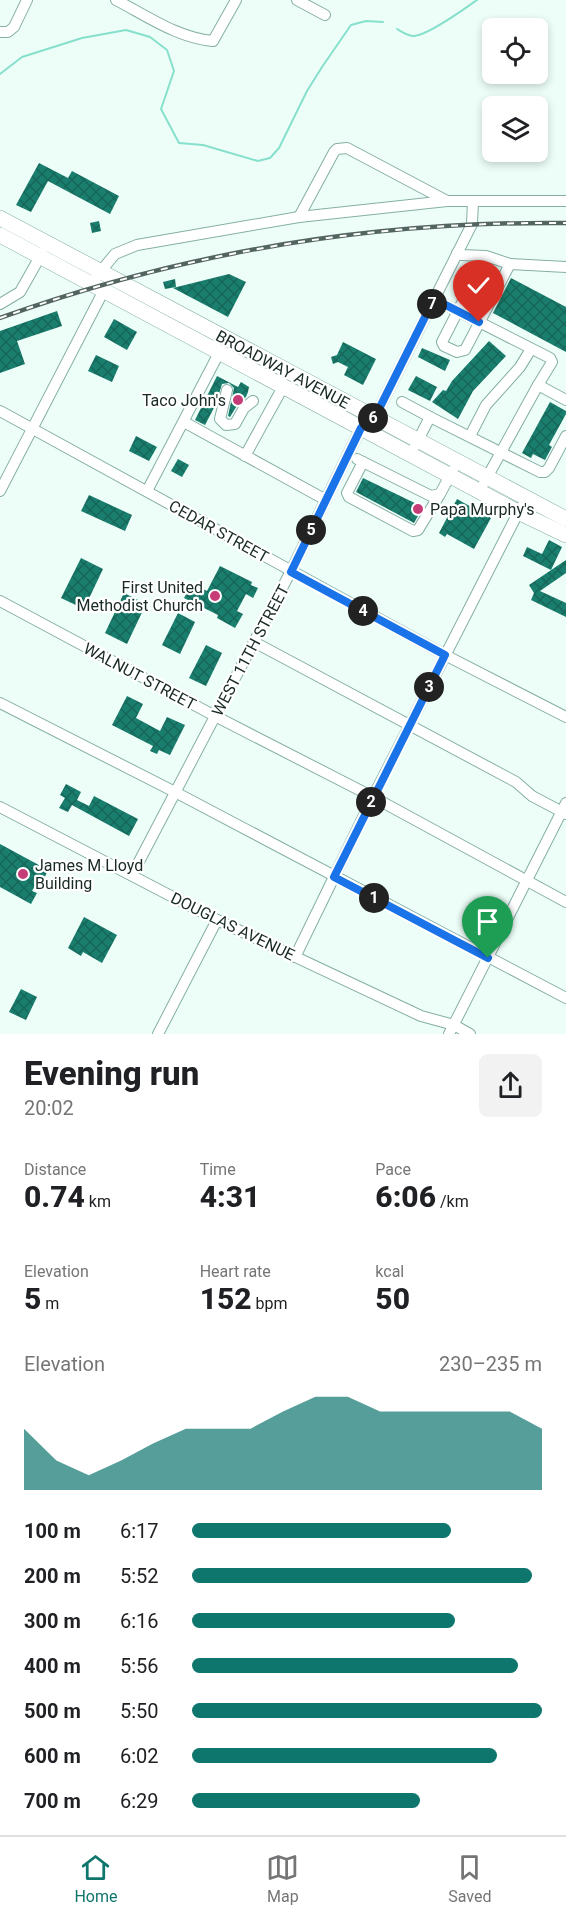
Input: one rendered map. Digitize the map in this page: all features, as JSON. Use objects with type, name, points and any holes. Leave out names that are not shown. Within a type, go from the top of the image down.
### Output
[{"type":"highway","name":"BROADWAY AVENUE","points":[[0,218],[97,288],[411,455],[453,468]]},
{"type":"highway","name":"BROADWAY AVENUE","points":[[0,235],[100,272],[375,417],[418,441],[453,468],[522,505],[563,523]]},
{"type":"street","points":[[4,32],[14,27],[27,0]]},
{"type":"street","points":[[116,0],[182,34],[197,40],[213,41],[236,0]]},
{"type":"street","points":[[297,0],[325,15]]},
{"type":"street","points":[[299,217],[334,152],[342,148],[347,148],[447,201]]},
{"type":"street","points":[[0,490],[97,288],[100,272],[115,254],[137,245],[299,217],[447,201],[566,201]]},
{"type":"street","name":"WEST 11TH STREET","points":[[132,875],[291,572],[361,428],[375,417],[472,224],[473,201]]},
{"type":"street","points":[[0,304],[20,292],[44,251]]},
{"type":"street","points":[[457,253],[486,256],[510,264],[566,267]]},
{"type":"street","points":[[486,256],[442,342],[444,346],[458,352],[465,350],[510,264]]},
{"type":"street","points":[[434,299],[550,358],[552,362],[483,484]]},
{"type":"street","points":[[470,436],[486,405],[520,367],[531,348]]},
{"type":"street","points":[[147,492],[219,353]]},
{"type":"street","points":[[538,386],[566,400]]},
{"type":"street","points":[[245,456],[283,387]]},
{"type":"street","points":[[227,390],[220,415],[220,419],[226,425],[235,424],[244,408],[253,401]]},
{"type":"street","points":[[402,402],[540,472],[545,472],[549,468],[566,436]]},
{"type":"street","name":"CEDAR STREET","points":[[0,411],[291,572],[566,717]]},
{"type":"street","points":[[411,455],[430,417]]},
{"type":"street","points":[[184,422],[326,500]]},
{"type":"street","points":[[348,455],[431,496],[440,494]]},
{"type":"street","points":[[363,462],[347,493],[349,497],[413,531],[418,531],[453,468]]},
{"type":"street","points":[[295,957],[373,797],[522,505]]},
{"type":"street","name":"WALNUT STREET","points":[[0,601],[373,797],[566,902]]},
{"type":"street","points":[[254,642],[516,782],[532,796],[564,809],[451,1029]]},
{"type":"street","points":[[0,703],[175,792],[566,998]]},
{"type":"street","name":"DOUGLAS AVENUE","points":[[0,807],[217,920],[421,1016],[451,1029],[470,1034]]},
{"type":"street","points":[[158,1034],[217,920]]},
{"type":"building","points":[[39,163],[68,178],[72,171],[119,196],[110,214],[48,181],[31,212],[16,205]]},
{"type":"building","points":[[99,221],[101,231],[92,233],[90,223]]},
{"type":"building","points":[[229,274],[246,282],[228,317],[173,288]]},
{"type":"building","points":[[511,278],[566,307],[566,352],[493,313]]},
{"type":"building","points":[[175,279],[176,287],[165,289],[163,282]]},
{"type":"building","points":[[57,311],[62,326],[17,341],[25,364],[0,373],[0,331]]},
{"type":"building","points":[[114,319],[137,332],[127,350],[104,337]]},
{"type":"building","points":[[489,341],[506,356],[473,391],[458,419],[432,402],[443,390],[446,391],[452,381]]},
{"type":"building","points":[[343,342],[376,359],[363,385],[344,375],[348,367],[338,362],[333,364],[331,357],[337,355]]},
{"type":"building","points":[[422,348],[450,360],[445,371],[418,357]]},
{"type":"building","points":[[96,355],[119,366],[112,382],[88,371]]},
{"type":"building","points":[[217,376],[238,387],[241,382],[249,387],[248,392],[230,417],[228,416],[234,388],[229,383],[222,384],[216,404],[205,425],[195,420]]},
{"type":"building","points":[[416,376],[437,387],[430,401],[408,390]]},
{"type":"building","points":[[550,402],[566,411],[566,414],[549,445],[552,447],[545,460],[533,454],[531,458],[522,453]]},
{"type":"building","points":[[136,436],[157,447],[149,461],[129,451]]},
{"type":"building","points":[[178,459],[189,465],[182,477],[171,471]]},
{"type":"building","points":[[363,478],[423,507],[414,523],[356,492]]},
{"type":"building","points":[[89,495],[132,515],[125,531],[81,511]]},
{"type":"building","points":[[457,499],[491,518],[474,549],[447,534],[445,537],[439,533]]},
{"type":"building","points":[[549,540],[562,547],[551,570],[523,556],[527,547],[542,554]]},
{"type":"building","points":[[81,558],[103,569],[84,609],[61,598]]},
{"type":"building","points":[[566,560],[566,573],[540,591],[566,603],[566,617],[531,600],[534,593],[529,585]]},
{"type":"building","name":"First United Methodist Church","points":[[220,566],[252,582],[251,585],[258,588],[253,598],[246,594],[237,611],[243,614],[235,628],[217,618],[218,615],[184,598],[192,583],[207,591]]},
{"type":"building","points":[[124,593],[146,604],[127,644],[105,633]]},
{"type":"building","points":[[178,613],[195,622],[180,654],[162,645]]},
{"type":"building","points":[[206,645],[222,653],[206,686],[189,678]]},
{"type":"building","points":[[127,696],[143,704],[136,718],[160,731],[167,717],[185,725],[170,755],[159,750],[157,754],[150,751],[153,746],[112,725]]},
{"type":"building","points":[[66,784],[81,792],[77,800],[89,806],[94,796],[138,819],[129,836],[72,805],[68,812],[59,808],[65,798],[60,795]]},
{"type":"building","name":"James M Lloyd Building","points":[[0,844],[48,870],[43,881],[39,879],[32,891],[37,893],[31,904],[0,887]]},
{"type":"building","points":[[84,917],[117,935],[102,963],[83,952],[81,956],[68,948]]},
{"type":"building","points":[[21,989],[37,997],[26,1020],[9,1012]]},
{"type":"waterway","points":[[397,29],[405,34],[420,35],[477,0]]},
{"type":"waterway","points":[[0,74],[22,57],[82,38],[126,30],[150,37],[167,50],[174,71],[161,109],[179,143],[203,145],[258,161],[270,158],[279,148],[307,91],[351,25],[366,21],[383,22]]},
{"type":"railway","points":[[0,318],[138,275],[278,245],[422,228],[566,223]]},
{"type":"place","name":"Taco John's","points":[[238,400]]},
{"type":"place","name":"Papa Murphy's","points":[[418,509]]},
{"type":"place","name":"First United Methodist Church","points":[[215,596]]},
{"type":"place","name":"James M Lloyd Building","points":[[23,874]]},
{"type":"route","points":[[479,322],[434,299],[375,417],[361,428],[291,572],[445,655],[334,877],[488,958]]}]
